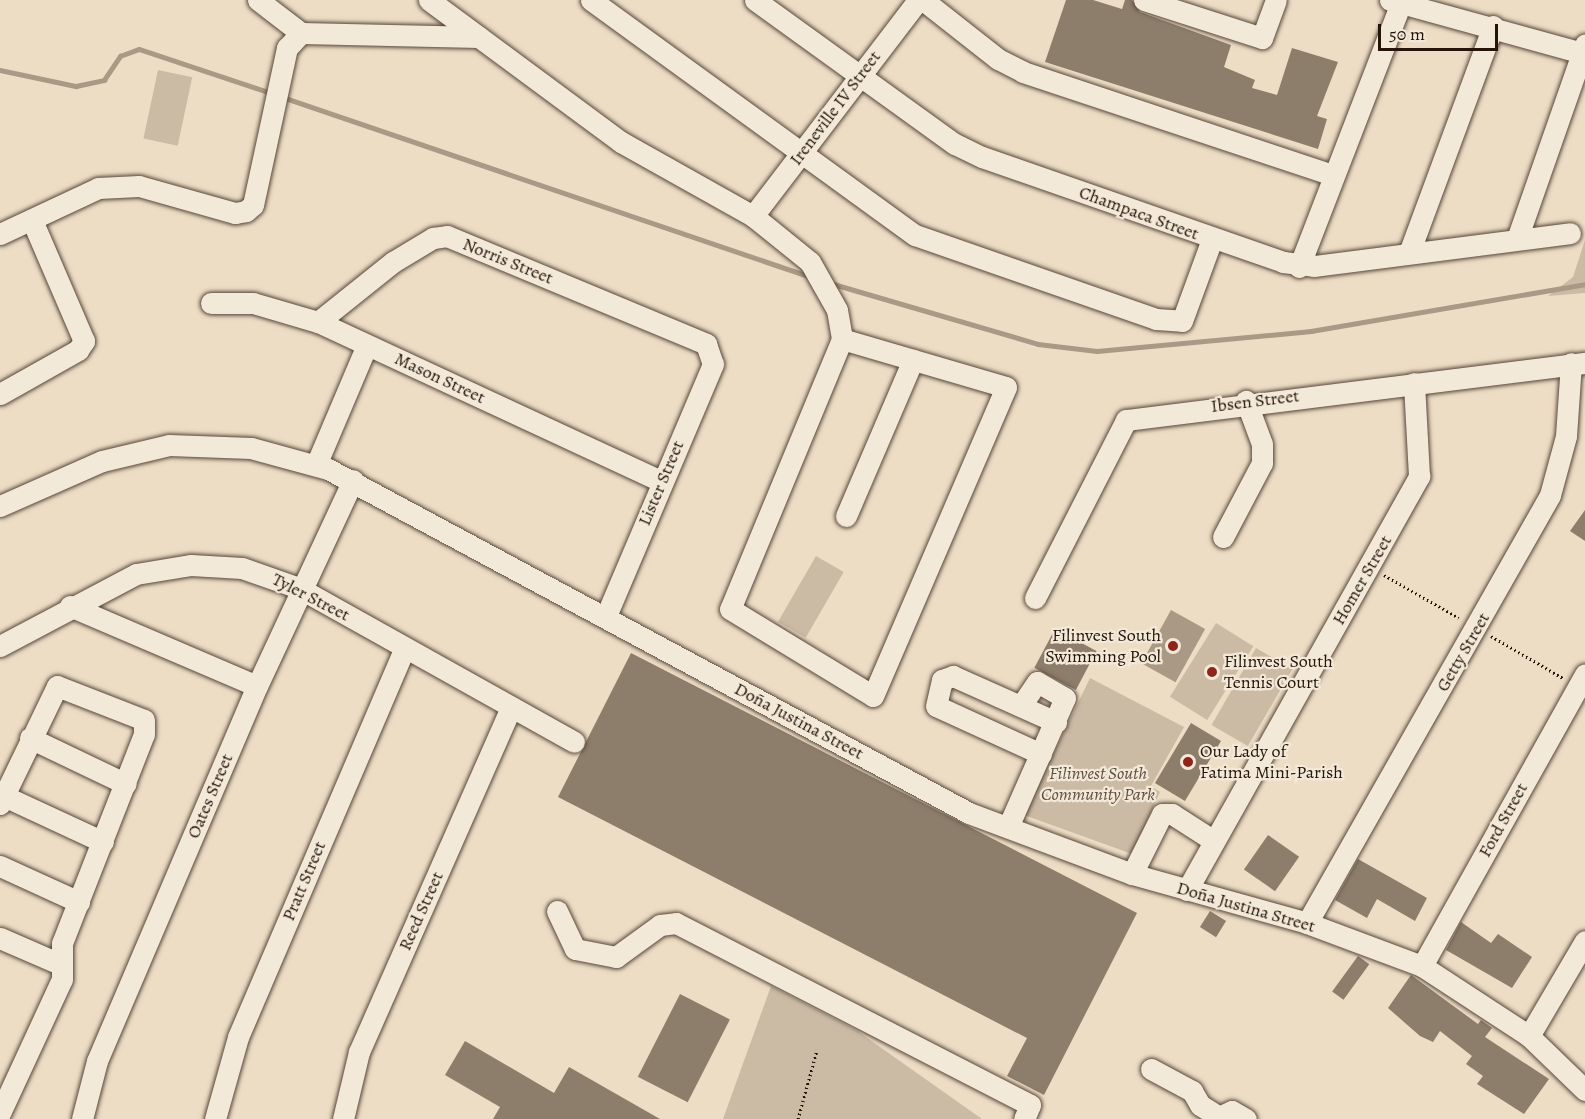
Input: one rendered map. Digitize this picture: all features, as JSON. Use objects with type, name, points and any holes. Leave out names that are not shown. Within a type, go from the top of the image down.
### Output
[{"type":"street","points":[[258,0],[301,33],[479,37]]},
{"type":"street","points":[[429,0],[621,142],[753,216],[810,262],[837,310],[842,339],[730,609],[873,696],[1006,387],[842,339]]},
{"type":"street","points":[[591,0],[915,236],[1156,319],[1182,321],[1212,239]]},
{"type":"street","name":"Champaca Street","points":[[754,0],[859,75],[982,157],[1212,239],[1299,267],[1570,233]]},
{"type":"street","name":"Ireneville IV Street","points":[[753,216],[918,0]]},
{"type":"street","points":[[923,0],[998,59],[1023,72],[1332,176]]},
{"type":"street","points":[[1144,0],[1190,7],[1262,38],[1276,0]]},
{"type":"street","points":[[1299,267],[1395,1],[1584,49],[1517,238]]},
{"type":"street","points":[[1409,253],[1493,26]]},
{"type":"street","points":[[0,234],[98,188],[139,186],[235,213],[246,211],[253,205],[279,76],[287,48],[301,33]]},
{"type":"street","points":[[0,394],[78,350],[84,341],[32,220]]},
{"type":"street","name":"Norris Street","points":[[318,322],[393,262],[433,238],[447,236],[700,340],[711,350]]},
{"type":"street","name":"Mason Street","points":[[211,303],[253,303],[318,322],[661,481]]},
{"type":"street","points":[[316,465],[367,345]]},
{"type":"street","name":"Lister Street","points":[[606,616],[661,481],[713,364],[711,350]]},
{"type":"street","points":[[846,516],[913,360]]},
{"type":"street","name":"Ibsen Street","points":[[1035,598],[1121,422],[1246,401],[1578,363]]},
{"type":"street","name":"Getty Street","points":[[1307,923],[1550,495],[1566,436],[1578,363]]},
{"type":"street","name":"Homer Street","points":[[1186,890],[1419,476],[1414,383]]},
{"type":"street","points":[[1223,537],[1262,463],[1262,444],[1246,401]]},
{"type":"street","name":"Doña Justina Street","points":[[0,506],[102,461],[169,445],[251,448],[316,465],[353,480],[969,813],[1132,874],[1307,923],[1422,966],[1529,1036],[1585,1090]]},
{"type":"street","name":"Oates Street","points":[[82,1119],[97,1061],[299,588],[353,480]]},
{"type":"street","name":"Tyler Street","points":[[0,646],[125,577],[180,565],[242,568],[299,588],[574,742]]},
{"type":"street","points":[[70,606],[257,686]]},
{"type":"street","name":"Pratt Street","points":[[215,1119],[238,1037],[405,648]]},
{"type":"street","name":"Ford Street","points":[[1422,966],[1585,674]]},
{"type":"street","points":[[1041,754],[940,709],[934,699],[949,675],[1056,722]]},
{"type":"street","points":[[1008,827],[1065,702],[1060,691],[1033,683],[1021,706]]},
{"type":"street","points":[[0,1113],[62,980],[60,964],[62,943],[79,902],[103,842],[126,784],[145,725],[134,712],[57,686],[2,800],[103,842]]},
{"type":"street","name":"Reed Street","points":[[343,1119],[359,1052],[511,707]]},
{"type":"street","points":[[30,738],[126,784]]},
{"type":"street","points":[[1132,874],[1162,814],[1172,814],[1214,841]]},
{"type":"street","points":[[0,866],[79,902]]},
{"type":"street","points":[[557,911],[575,949],[616,957],[660,925],[676,923],[1030,1105],[1024,1119]]},
{"type":"street","points":[[1529,1036],[1585,941]]},
{"type":"street","points":[[1,943],[60,964]]},
{"type":"street","points":[[1151,1069],[1192,1091],[1200,1105],[1219,1117],[1232,1111],[1246,1119]]},
{"type":"path","points":[[798,1119],[816,1050]]},
{"type":"green space","points":[[158,70],[192,77],[178,146],[143,138]]},
{"type":"green space","points":[[1585,240],[1585,293],[1548,296],[1573,277]]},
{"type":"green space","points":[[816,556],[844,572],[806,638],[778,622]]},
{"type":"green space","name":"Filinvest South Tennis Court","points":[[1216,623],[1253,646],[1207,720],[1170,697]]},
{"type":"green space","points":[[1256,648],[1292,669],[1248,746],[1212,725]]},
{"type":"green space","name":"Filinvest South Community Park","points":[[1090,678],[1184,727],[1151,786],[1160,792],[1132,854],[1024,815]]},
{"type":"green space","points":[[771,986],[856,1030],[982,1119],[723,1119]]},
{"type":"shaded area","name":"Filinvest South Swimming Pool","points":[[1171,610],[1205,629],[1176,682],[1141,663]]},
{"type":"building","points":[[1066,0],[1093,0],[1122,9],[1125,0],[1132,0],[1140,12],[1231,45],[1224,67],[1255,80],[1252,88],[1277,95],[1292,48],[1338,62],[1317,116],[1327,119],[1318,149],[1045,62]]},
{"type":"building","points":[[1585,510],[1585,541],[1570,531]]},
{"type":"building","points":[[1055,629],[1096,651],[1076,690],[1034,668]]},
{"type":"building","points":[[631,653],[1137,913],[1044,1095],[1007,1076],[1027,1038],[558,797]]},
{"type":"building","name":"Our Lady of Fatima Mini-Parish","points":[[1191,723],[1221,741],[1185,801],[1155,783]]},
{"type":"building","points":[[1268,835],[1299,857],[1275,891],[1244,869]]},
{"type":"building","points":[[1358,859],[1427,898],[1415,921],[1377,899],[1367,918],[1335,900]]},
{"type":"building","points":[[1210,911],[1226,921],[1216,937],[1200,927]]},
{"type":"building","points":[[1461,922],[1491,943],[1498,934],[1532,957],[1512,988],[1446,950]]},
{"type":"building","points":[[1358,956],[1369,964],[1343,1000],[1332,992]]},
{"type":"building","points":[[1411,975],[1478,1024],[1481,1020],[1492,1028],[1485,1037],[1549,1079],[1524,1114],[1477,1084],[1483,1076],[1466,1064],[1472,1056],[1440,1031],[1433,1042],[1420,1036],[1388,1008]]},
{"type":"building","points":[[680,994],[730,1019],[688,1102],[638,1077]]},
{"type":"building","points":[[465,1041],[554,1093],[569,1067],[660,1119],[493,1119],[500,1107],[445,1075]]},
{"type":"waterway","points":[[0,70],[76,86],[104,80],[120,56],[139,49],[271,93]]},
{"type":"waterway","points":[[282,97],[811,277]]},
{"type":"waterway","points":[[830,283],[1038,344],[1097,351],[1311,331],[1585,284]]},
{"type":"place","name":"Filinvest South Swimming Pool","points":[[1173,646]]},
{"type":"place","name":"Filinvest South Tennis Court","points":[[1212,672]]},
{"type":"place","name":"Our Lady of Fatima Mini-Parish","points":[[1188,762]]}]
